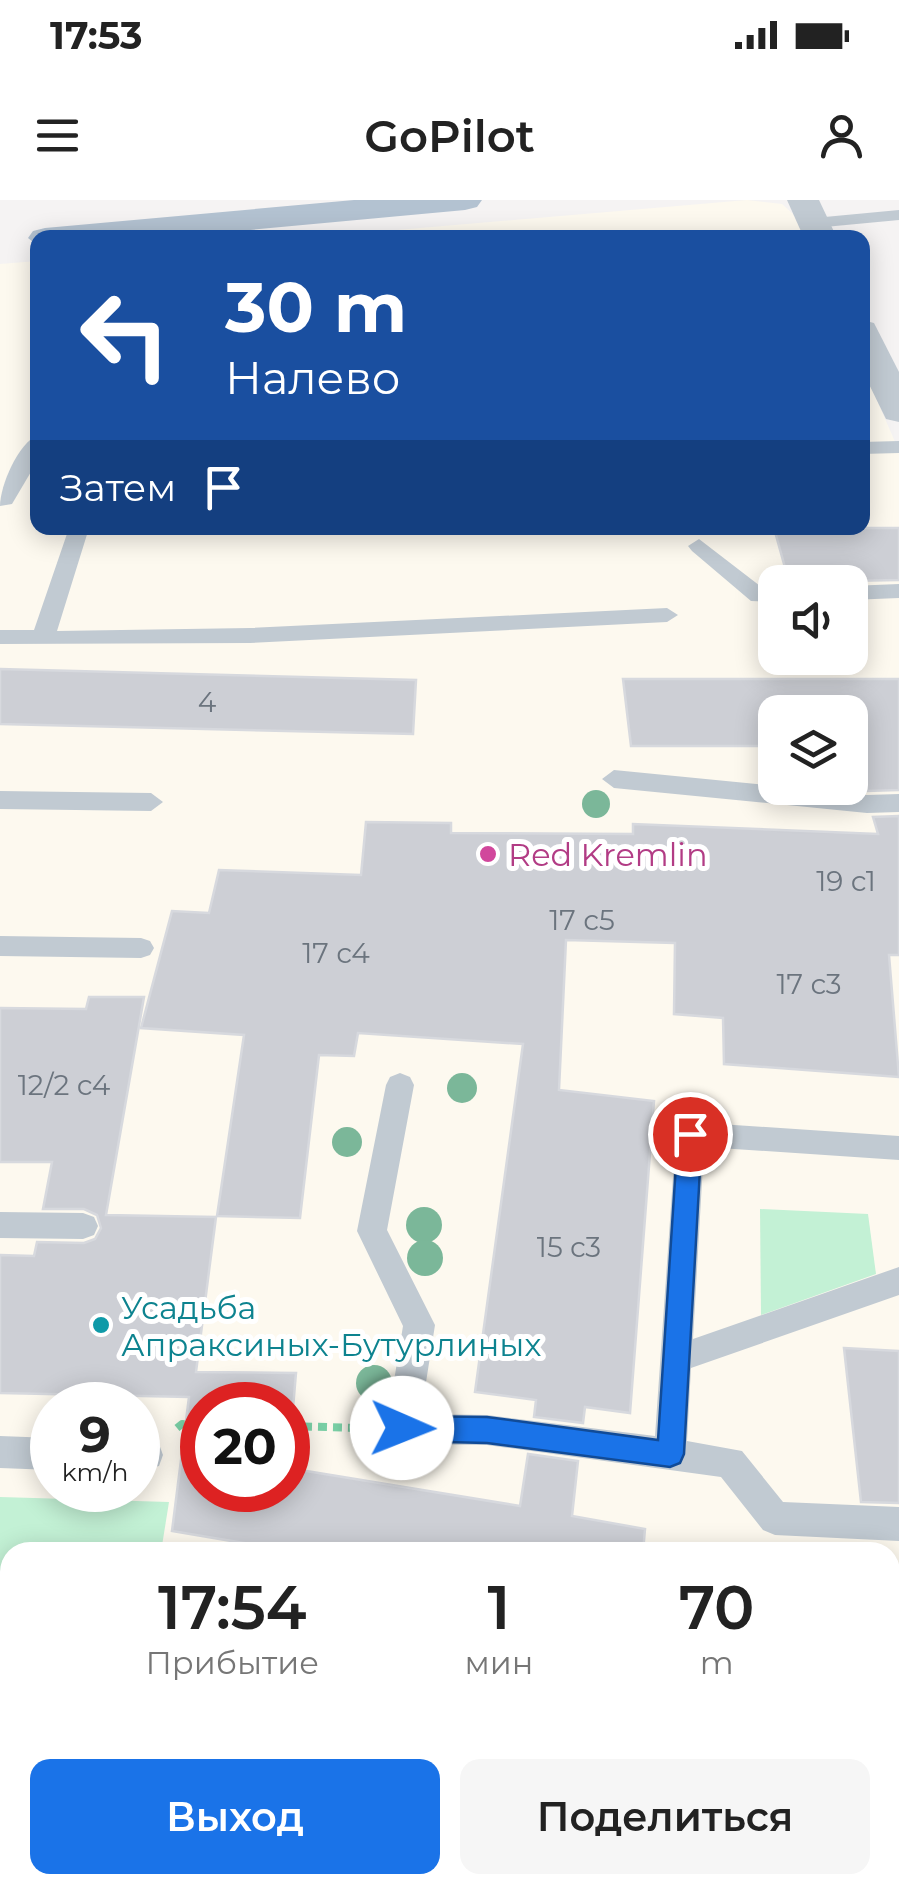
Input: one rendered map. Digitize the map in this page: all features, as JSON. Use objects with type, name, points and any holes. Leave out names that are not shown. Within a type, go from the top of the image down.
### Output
[{"type":"main road","points":[[112,230],[366,204],[465,200]]},
{"type":"street","points":[[870,347],[899,410]]},
{"type":"lane","points":[[813,220],[899,215]]},
{"type":"lane","points":[[870,448],[899,447]]},
{"type":"lane","points":[[0,500],[4,500],[30,454]]},
{"type":"lane","points":[[44,638],[77,535]]},
{"type":"lane","points":[[699,546],[758,596]]},
{"type":"lane","points":[[868,592],[899,591]]},
{"type":"lane","points":[[0,637],[300,634],[667,615]]},
{"type":"lane","points":[[614,779],[867,804],[899,803]]},
{"type":"lane","points":[[0,800],[152,802]]},
{"type":"lane","points":[[0,946],[141,948]]},
{"type":"lane","points":[[400,1085],[372,1231],[419,1325],[402,1428],[487,1430],[730,1462],[776,1518],[899,1524]]},
{"type":"lane","points":[[670,1454],[690,1134],[899,1148]]},
{"type":"lane","points":[[0,1225],[83,1226]]},
{"type":"lane","points":[[676,1360],[899,1281]]},
{"type":"lane","points":[[0,1452],[30,1453]]},
{"type":"path","points":[[310,1426],[402,1428]]},
{"type":"shaded area","points":[[747,200],[782,204],[801,230],[397,230]]},
{"type":"shaded area","points":[[30,262],[30,535],[870,535],[870,384],[899,451],[899,1542],[0,1542],[0,264]]},
{"type":"green space","points":[[760,1209],[868,1214],[876,1274],[761,1315]]},
{"type":"green space","points":[[0,1497],[30,1498],[30,1512],[160,1512],[160,1502],[169,1502],[163,1542],[0,1542]]},
{"type":"building","points":[[870,528],[899,528],[899,580],[868,581],[868,565],[784,565],[776,535],[870,535]]},
{"type":"building","points":[[0,669],[416,680],[413,734],[0,724]]},
{"type":"building","points":[[623,679],[899,679],[899,790],[868,791],[868,695],[758,695],[758,746],[631,746]]},
{"type":"building","points":[[899,816],[899,955],[889,955],[899,1077],[724,1064],[723,1018],[674,1014],[675,943],[566,940],[559,1090],[654,1101],[630,1413],[585,1407],[583,1423],[534,1417],[536,1400],[475,1392],[523,1044],[358,1033],[354,1056],[319,1055],[300,1218],[217,1216],[244,1035],[141,1028],[172,911],[209,913],[219,870],[361,875],[366,822],[451,823],[451,833],[633,834],[633,824],[878,834],[873,817]]},
{"type":"building","points":[[89,997],[144,997],[106,1215],[216,1217],[196,1372],[296,1373],[295,1382],[180,1382],[180,1397],[160,1396],[160,1382],[30,1382],[30,1394],[0,1393],[0,1255],[34,1256],[37,1242],[84,1243],[95,1239],[101,1228],[97,1215],[84,1209],[43,1209],[52,1162],[0,1162],[0,1008],[86,1009]]},
{"type":"building","points":[[844,1348],[899,1351],[899,1503],[861,1502]]},
{"type":"building","points":[[528,1454],[578,1461],[572,1516],[645,1529],[644,1542],[237,1542],[172,1531],[180,1468],[180,1512],[310,1512],[310,1472],[520,1506]]},
{"type":"place","name":"Red Kremlin","points":[[488,854]]},
{"type":"place","name":"Усадьба Апраксиных-Бутурлиных","points":[[101,1325]]},
{"type":"route","points":[[402,1428],[487,1430],[670,1454],[690,1134]]}]
